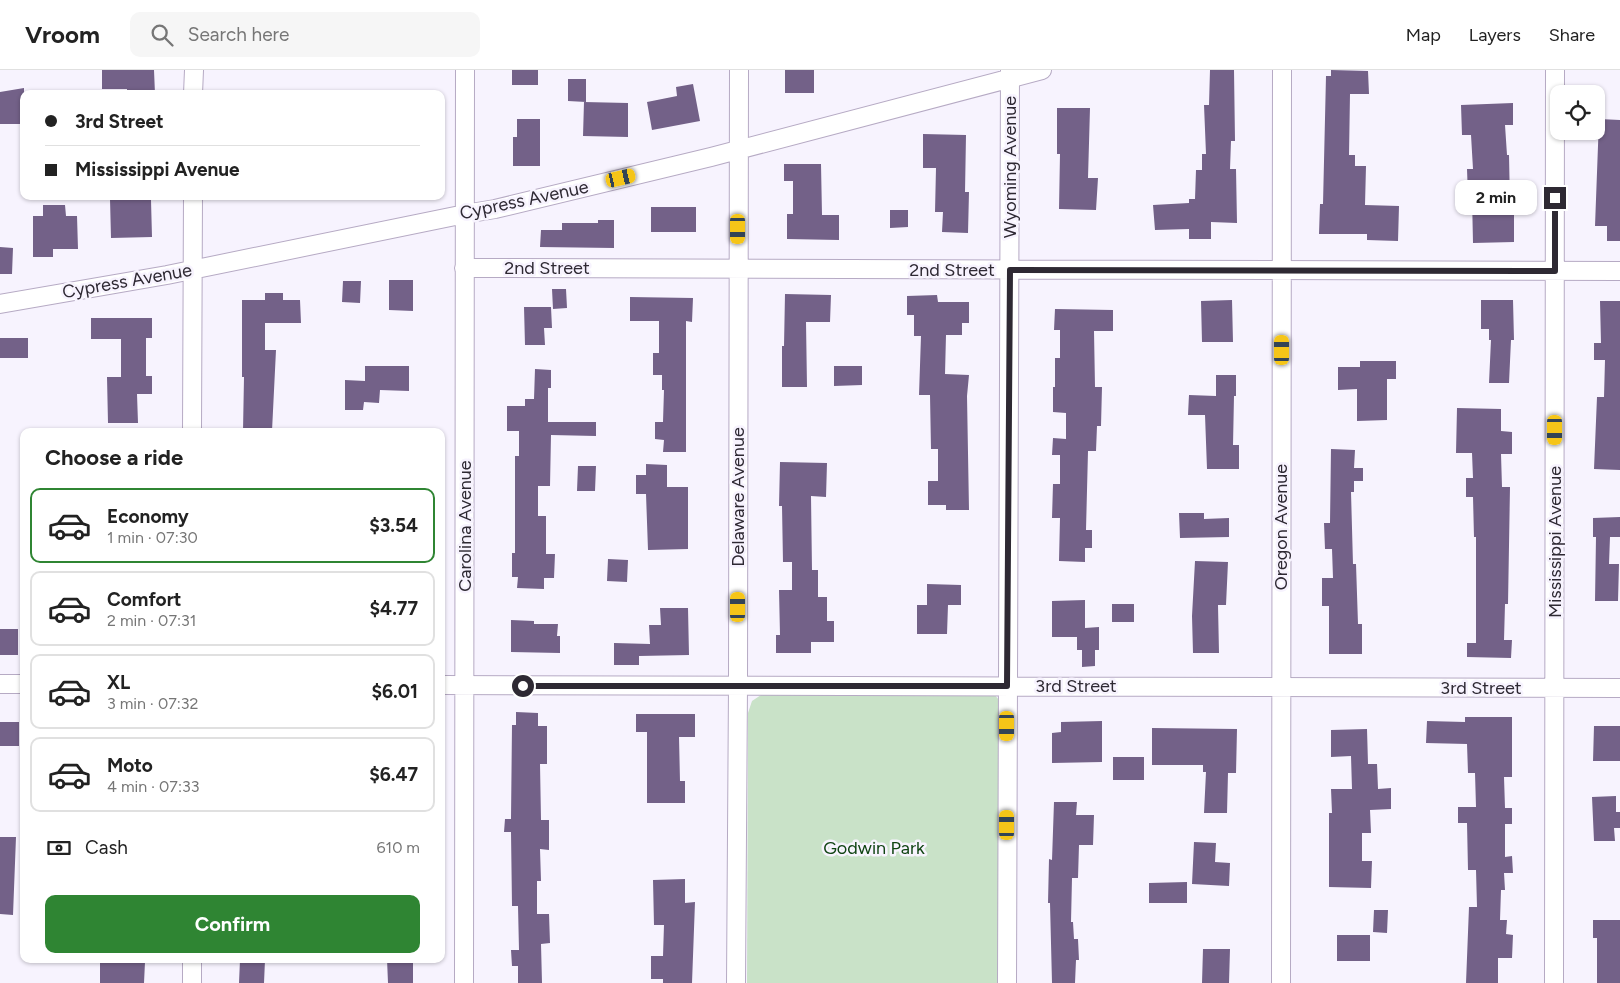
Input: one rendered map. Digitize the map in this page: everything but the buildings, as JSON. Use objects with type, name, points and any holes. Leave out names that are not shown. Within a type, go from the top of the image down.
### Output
[{"type":"street","points":[[193,90],[194,70]]},
{"type":"street","name":"Carolina Avenue","points":[[464,983],[465,70]]},
{"type":"street","name":"Delaware Avenue","points":[[736,983],[739,70]]},
{"type":"street","name":"Cypress Avenue","points":[[0,304],[192,269],[495,209],[738,149],[1010,75],[1042,70]]},
{"type":"street","name":"Oregon Avenue","points":[[1281,983],[1282,70]]},
{"type":"street","name":"Mississippi Avenue","points":[[1554,983],[1555,70]]},
{"type":"street","name":"Wyoming Avenue","points":[[1007,983],[1010,75]]},
{"type":"street","points":[[192,428],[193,200]]},
{"type":"street","name":"2nd Street","points":[[464,268],[1620,271]]},
{"type":"street","points":[[0,684],[20,684]]},
{"type":"street","name":"3rd Street","points":[[445,685],[1620,688]]},
{"type":"street","points":[[192,963],[192,983]]},
{"type":"green space","name":"Godwin Park","points":[[994,694],[999,700],[1000,983],[747,983],[748,713],[752,701],[761,695]]},
{"type":"route","points":[[523,686],[1007,686],[1010,270],[1555,271],[1555,198]]}]
